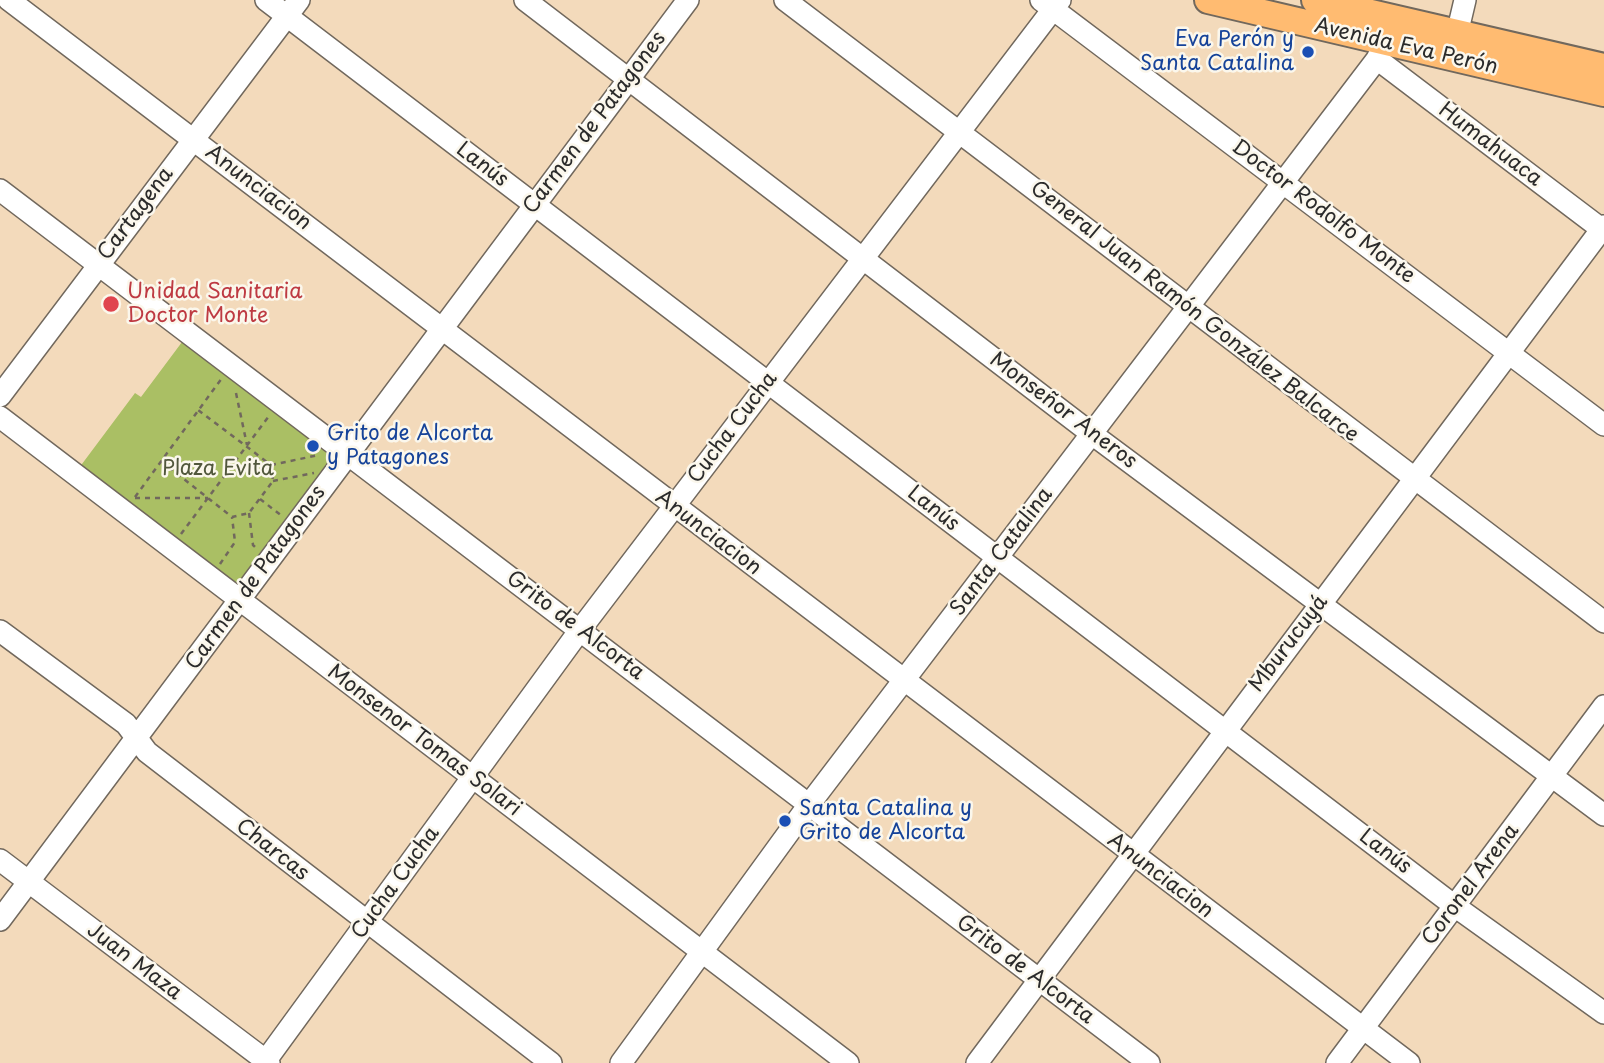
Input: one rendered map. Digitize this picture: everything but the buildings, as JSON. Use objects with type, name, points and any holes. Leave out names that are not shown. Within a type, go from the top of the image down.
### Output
[{"type":"main road","name":"Avenida Eva Perón","points":[[1208,0],[1380,51],[1604,93]]},
{"type":"main road","name":"Avenida Eva Perón","points":[[1315,0],[1604,67]]},
{"type":"street","name":"Anunciacion","points":[[9,0],[1409,1063]]},
{"type":"street","name":"Lanús","points":[[266,0],[293,8],[534,204],[1456,906],[1604,1013]]},
{"type":"street","name":"Monseñor Aneros","points":[[526,0],[1092,434],[1604,815]]},
{"type":"street","name":"Carmen de Patagones","points":[[0,920],[138,739],[343,457],[443,329],[688,0]]},
{"type":"street","name":"General Juan Ramón González Balcarce","points":[[785,0],[1414,481],[1604,622]]},
{"type":"street","points":[[1457,34],[1465,0]]},
{"type":"street","name":"Cucha Cucha","points":[[266,1062],[580,630],[959,131],[1051,3]]},
{"type":"street","name":"Doctor Rodolfo Monte","points":[[1051,3],[1604,425]]},
{"type":"street","name":"Cartagena","points":[[0,396],[293,8]]},
{"type":"street","name":"Santa Catalina","points":[[621,1063],[808,806],[1380,51]]},
{"type":"street","name":"Humahuaca","points":[[1380,51],[1603,229]]},
{"type":"street","name":"Grito de Alcorta","points":[[0,190],[279,402],[343,457],[580,630],[1149,1063]]},
{"type":"street","name":"Mburucuyá","points":[[977,1063],[1224,730],[1603,229]]},
{"type":"street","name":"Monsenor Tomas Solari","points":[[0,417],[130,505],[172,547],[239,600],[472,779],[704,950],[848,1063]]},
{"type":"street","name":"Charcas","points":[[0,631],[126,724],[147,752],[551,1063]]},
{"type":"street","name":"Coronel Arena","points":[[1337,1063],[1604,706]]},
{"type":"street","name":"Juan Maza","points":[[0,860],[266,1062]]},
{"type":"path","points":[[130,505],[231,365]]},
{"type":"path","points":[[231,365],[247,446]]},
{"type":"path","points":[[172,547],[279,402]]},
{"type":"path","points":[[198,410],[271,465],[273,481]]},
{"type":"path","points":[[271,465],[343,457]]},
{"type":"path","points":[[232,517],[249,513],[273,481],[343,457]]},
{"type":"path","points":[[161,461],[232,517],[235,542],[211,578]]},
{"type":"path","points":[[130,505],[208,498]]},
{"type":"path","points":[[260,499],[294,526]]},
{"type":"path","points":[[249,513],[253,545],[268,561]]},
{"type":"green space","name":"Plaza Evita","points":[[188,334],[348,453],[239,600],[76,472],[135,393],[141,397]]},
{"type":"place","name":"Eva Perón y Santa Catalina","points":[[1308,52]]},
{"type":"place","name":"Unidad Sanitaria Doctor Monte","points":[[111,304]]},
{"type":"place","name":"Grito de Alcorta y Patagones","points":[[313,446]]},
{"type":"place","name":"Santa Catalina y Grito de Alcorta","points":[[785,821]]}]
